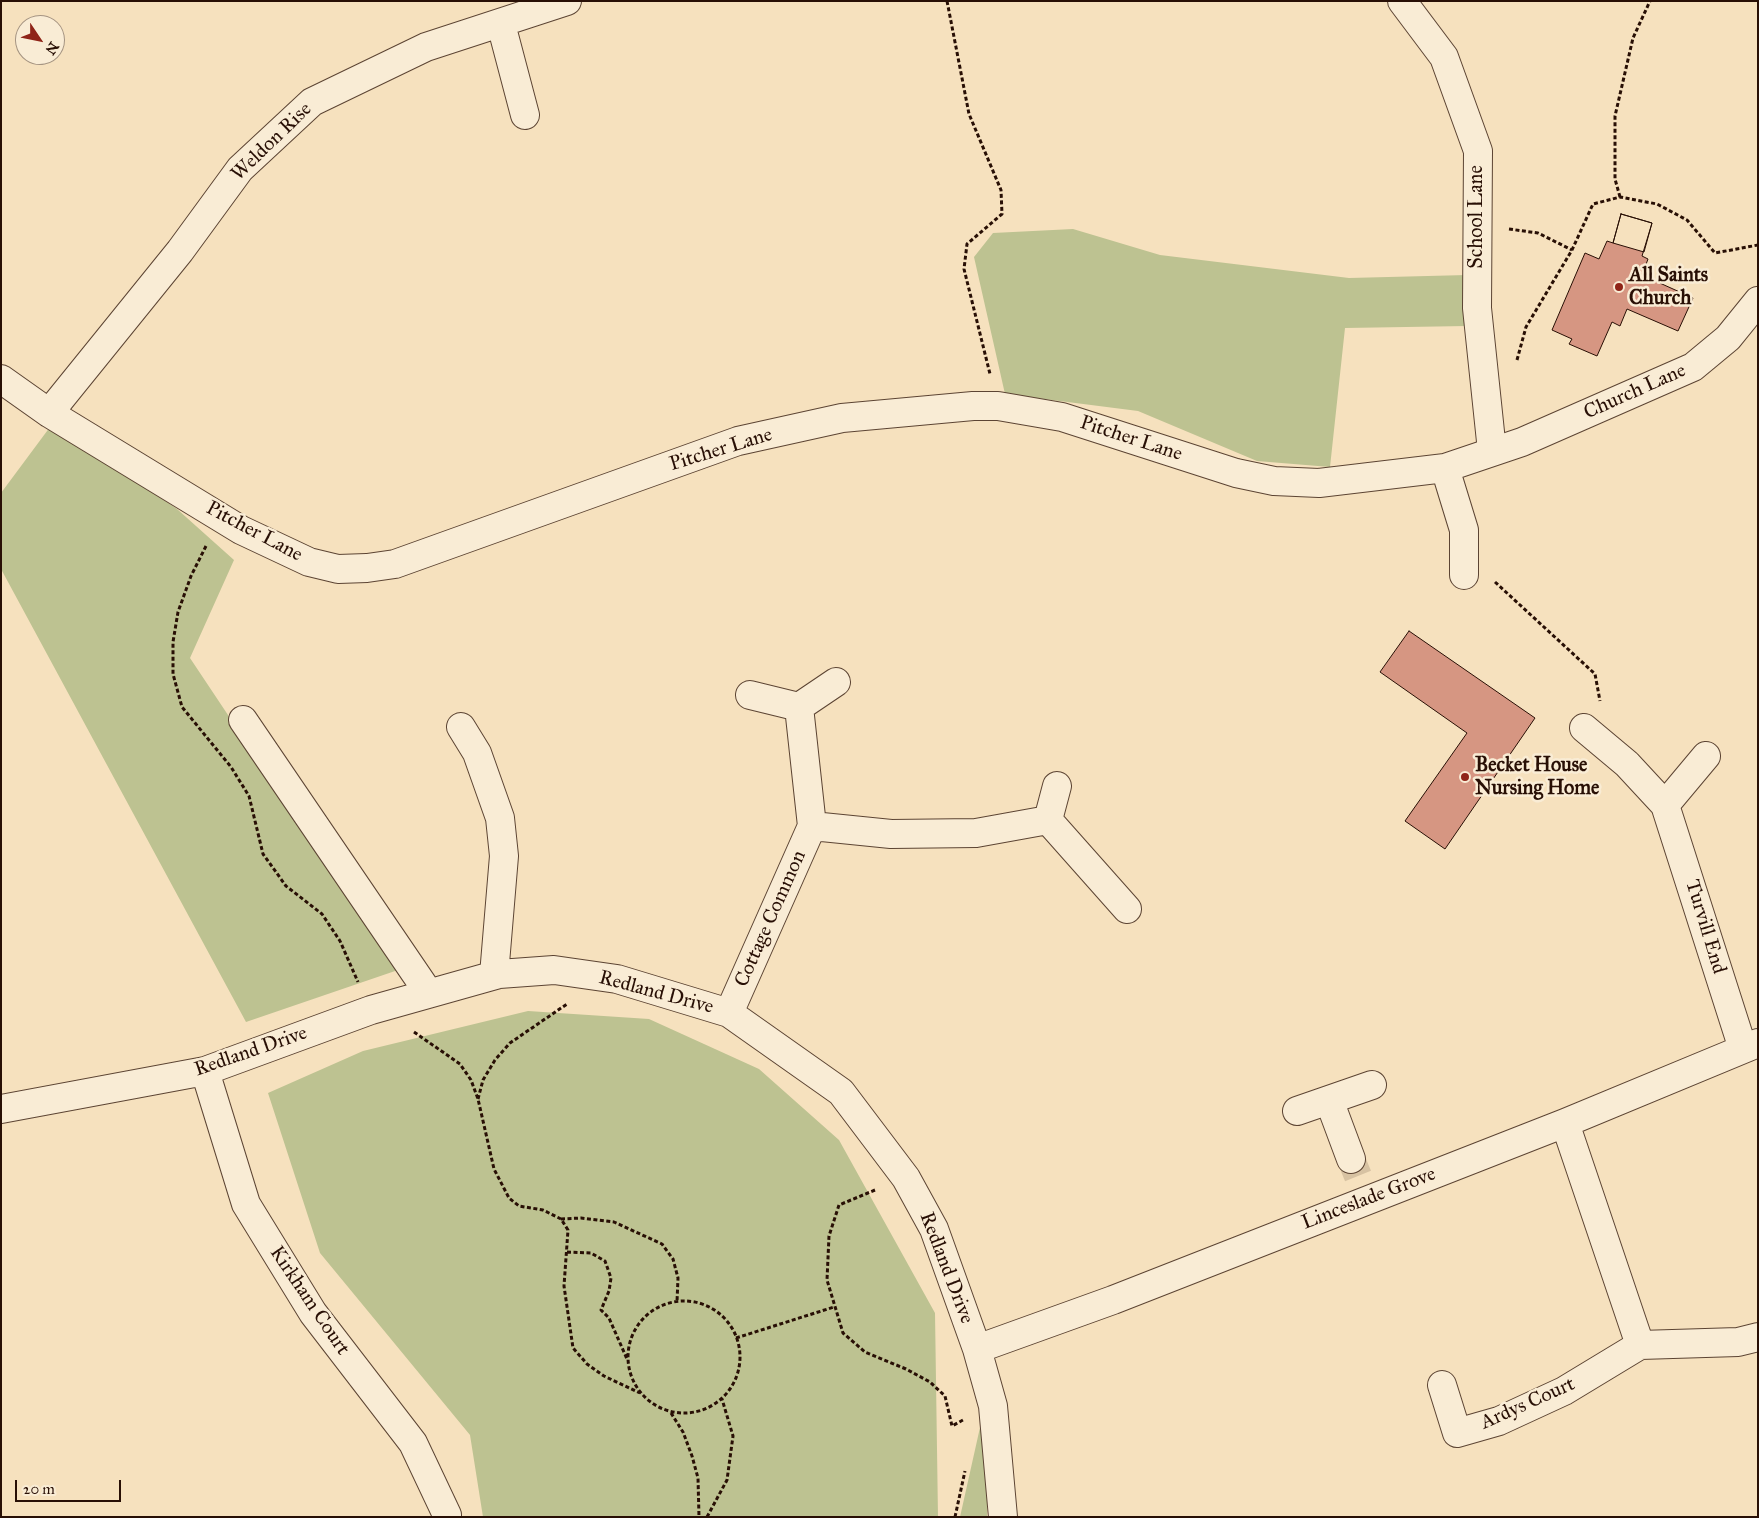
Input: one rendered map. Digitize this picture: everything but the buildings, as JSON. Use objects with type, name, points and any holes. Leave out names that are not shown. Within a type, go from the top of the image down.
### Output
[{"type":"street","name":"Weldon Rise","points":[[49,413],[180,251],[240,168],[312,102],[426,47],[567,1]]},
{"type":"street","name":"School Lane","points":[[1402,1],[1444,57],[1478,151],[1477,308],[1492,451]]},
{"type":"street","points":[[501,24],[525,115]]},
{"type":"street","name":"Church Lane","points":[[1492,451],[1522,442],[1693,366],[1728,338],[1758,301]]},
{"type":"street","name":"Pitcher Lane","points":[[1,379],[49,413],[241,530],[309,562],[338,568],[367,568],[395,564],[738,440],[842,418],[973,406],[998,406],[1062,417],[1236,473],[1274,481],[1319,483],[1445,468],[1492,451]]},
{"type":"street","points":[[1445,468],[1464,530],[1464,575]]},
{"type":"street","points":[[750,695],[799,707],[836,682]]},
{"type":"street","name":"Cottage Common","points":[[730,1013],[812,826],[799,707]]},
{"type":"street","points":[[243,720],[428,992]]},
{"type":"street","points":[[461,727],[477,753],[500,818],[504,856],[494,975]]},
{"type":"street","name":"Turvill End","points":[[1587,731],[1627,764],[1665,805],[1750,1046]]},
{"type":"street","points":[[1665,805],[1706,756]]},
{"type":"street","points":[[1057,786],[1048,820],[1127,909]]},
{"type":"street","name":"Cottage Common","points":[[812,826],[891,834],[976,833],[1048,820]]},
{"type":"street","name":"Redland Drive","points":[[1,1109],[205,1071],[371,1010],[428,992],[494,975],[554,970],[600,976],[676,995],[730,1013],[841,1092],[906,1178],[934,1229],[977,1349],[993,1406],[1003,1517]]},
{"type":"street","name":"Linceslade Grove","points":[[977,1349],[1113,1300],[1359,1178],[1565,1123],[1750,1046]]},
{"type":"street","name":"Kirkham Court","points":[[205,1071],[246,1204],[313,1313],[412,1443],[447,1515]]},
{"type":"street","points":[[1297,1111],[1372,1084]]},
{"type":"street","points":[[1329,1100],[1359,1178]]},
{"type":"street","points":[[1565,1123],[1640,1345]]},
{"type":"street","name":"Ardys Court","points":[[1442,1385],[1457,1433],[1500,1421],[1564,1391],[1640,1345],[1738,1342],[1758,1337]]},
{"type":"path","points":[[947,1],[969,114],[1001,190],[1002,214],[967,244],[964,269],[998,406]]},
{"type":"path","points":[[1620,197],[1615,179],[1615,116],[1633,38],[1650,1]]},
{"type":"path","points":[[1516,365],[1526,327],[1572,250],[1593,204],[1620,197],[1657,204],[1687,220],[1716,253],[1758,245]]},
{"type":"path","points":[[1478,224],[1538,233],[1572,250]]},
{"type":"path","points":[[1491,578],[1594,674],[1603,715],[1587,731]]},
{"type":"path","points":[[478,1099],[483,1080],[495,1060],[510,1042],[564,1006],[600,976]]},
{"type":"path","points":[[371,1010],[402,1025],[443,1050],[460,1064],[471,1080],[478,1099],[494,1170],[509,1198],[519,1206],[542,1210],[561,1220],[568,1230],[564,1286],[573,1348],[587,1364],[604,1376],[640,1393],[654,1406],[670,1412],[689,1414],[706,1409],[722,1399],[734,1384],[739,1366],[740,1348],[733,1330],[722,1315],[706,1305],[687,1301],[677,1302],[651,1311],[638,1324],[630,1341],[627,1359]]},
{"type":"path","points":[[906,1178],[840,1205],[829,1236],[826,1257],[827,1280],[843,1333],[865,1352],[930,1382],[945,1396],[952,1426],[965,1418]]},
{"type":"path","points":[[561,1220],[581,1218],[614,1222],[662,1244],[673,1259],[678,1278],[677,1302]]},
{"type":"path","points":[[566,1252],[591,1253],[605,1261],[611,1278],[609,1292],[601,1310],[609,1318],[627,1359],[631,1377],[640,1393]]},
{"type":"path","points":[[736,1338],[834,1308]]},
{"type":"path","points":[[707,1517],[727,1480],[733,1436],[722,1399]]},
{"type":"path","points":[[670,1412],[683,1432],[692,1456],[698,1478],[699,1517]]},
{"type":"green space","points":[[1073,229],[1160,255],[1349,278],[1467,275],[1467,326],[1345,328],[1330,467],[1257,461],[1138,411],[1005,394],[974,257],[993,233]]},
{"type":"green space","points":[[53,423],[177,509],[234,560],[190,658],[398,970],[246,1022],[1,569],[1,493]]},
{"type":"green space","points":[[528,1011],[649,1019],[759,1069],[839,1140],[935,1313],[938,1517],[483,1517],[470,1435],[320,1253],[268,1093],[363,1051]]},
{"type":"green space","points":[[981,1423],[987,1442],[987,1517],[960,1517]]},
{"type":"tunnel","points":[[1351,1159],[1358,1176]]},
{"type":"place","name":"All Saints Church","points":[[1619,287]]},
{"type":"place","name":"Becket House Nursing Home","points":[[1465,777]]}]
